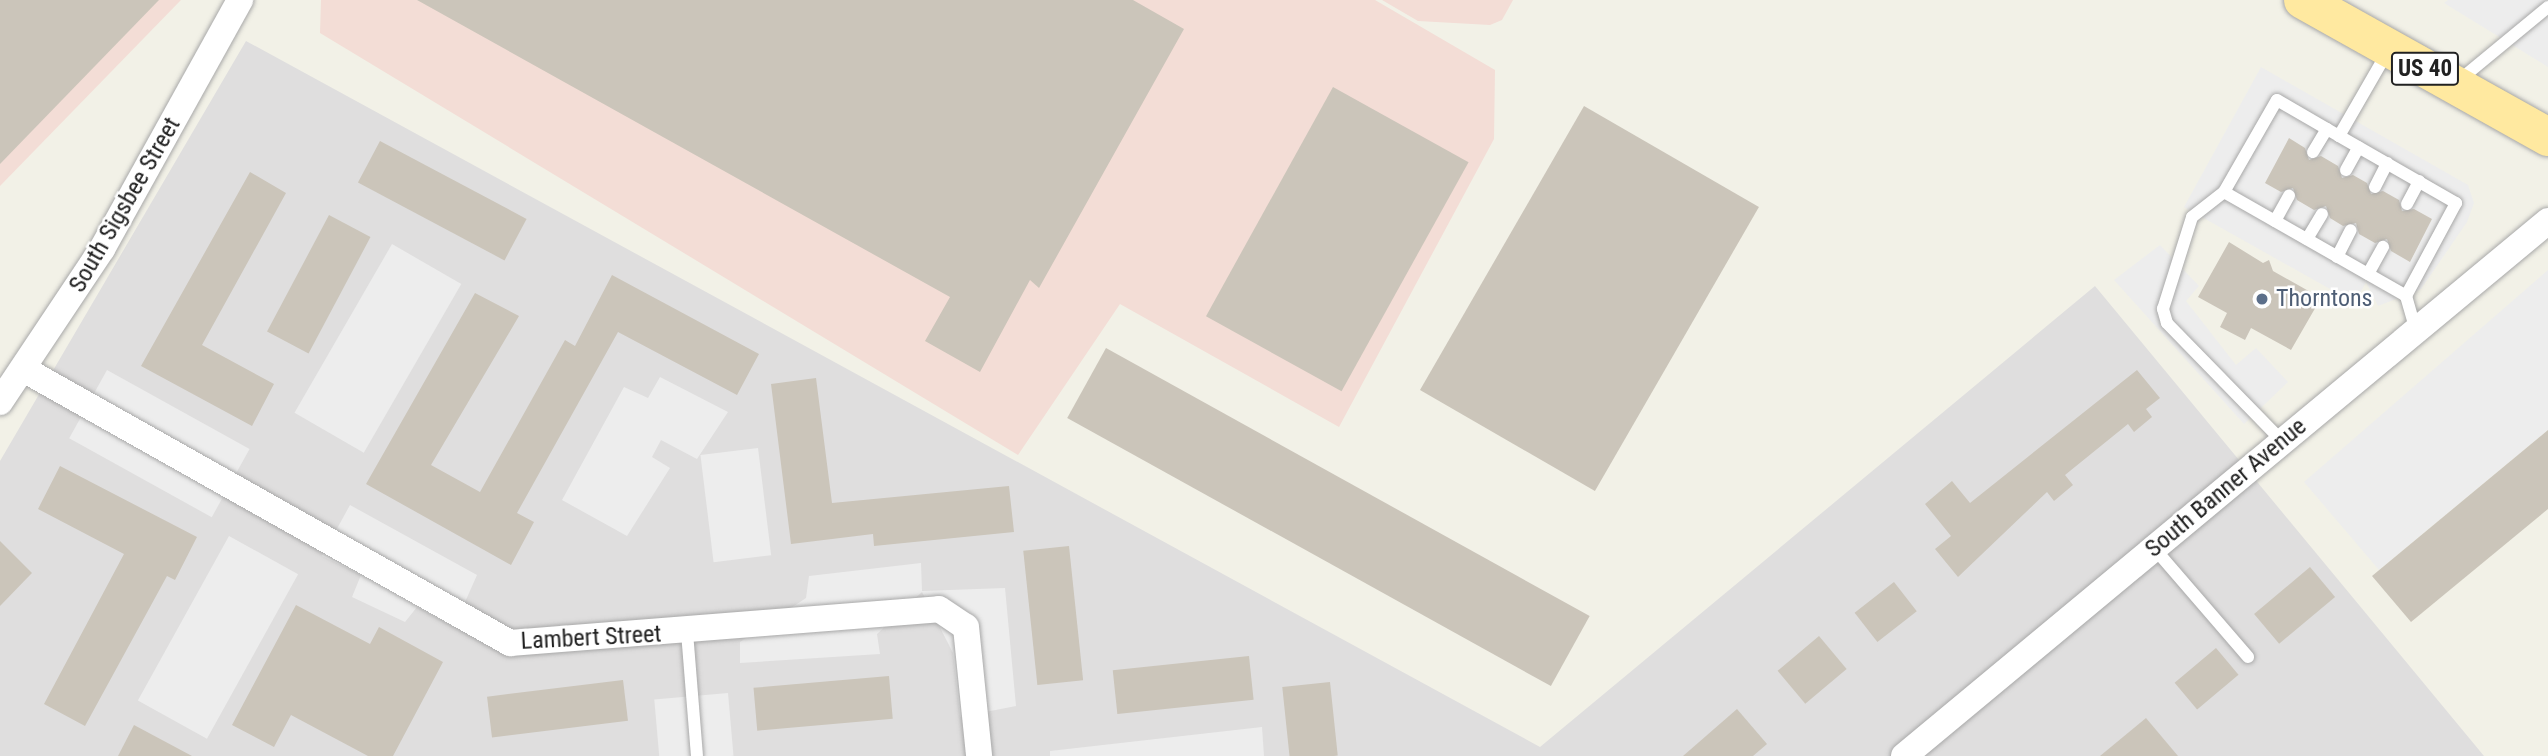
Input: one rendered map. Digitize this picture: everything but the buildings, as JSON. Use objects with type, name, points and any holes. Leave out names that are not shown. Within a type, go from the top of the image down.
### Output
[{"type":"main road","name":"US 40","points":[[2303,0],[2548,137]]},
{"type":"street","name":"South Sigsbee Street","points":[[0,402],[25,370],[102,249],[240,0]]},
{"type":"street","name":"South Banner Avenue","points":[[1904,756],[2548,221]]},
{"type":"street","name":"Lambert Street","points":[[25,370],[510,643],[687,632],[939,609],[966,627],[979,756]]},
{"type":"lane","points":[[2454,85],[2548,7]]},
{"type":"lane","points":[[2339,136],[2389,48]]},
{"type":"lane","points":[[2282,442],[2162,314],[2192,216],[2224,192],[2277,100],[2456,203],[2406,296]]},
{"type":"lane","points":[[2313,152],[2327,129]]},
{"type":"lane","points":[[2346,170],[2359,147]]},
{"type":"lane","points":[[2375,187],[2387,163]]},
{"type":"lane","points":[[2407,204],[2419,181]]},
{"type":"lane","points":[[2224,192],[2406,296],[2417,330]]},
{"type":"lane","points":[[2275,221],[2289,196]]},
{"type":"lane","points":[[2307,239],[2322,214]]},
{"type":"lane","points":[[2337,257],[2351,230]]},
{"type":"lane","points":[[2368,274],[2383,247]]},
{"type":"lane","points":[[2154,548],[2248,657]]},
{"type":"lane","points":[[687,632],[697,756]]},
{"type":"shaded area","points":[[0,0],[181,0],[0,186]]},
{"type":"shaded area","points":[[321,0],[1375,0],[1495,70],[1494,139],[1339,427],[1120,304],[1018,455],[320,33]]},
{"type":"shaded area","points":[[1382,0],[1513,0],[1502,20],[1490,25],[1418,21]]},
{"type":"shaded area","points":[[2448,0],[2548,0],[2548,67],[2444,3]]},
{"type":"shaded area","points":[[246,41],[1540,747],[2095,286],[2484,756],[0,756],[0,461]]},
{"type":"shaded area","points":[[2261,67],[2468,185],[2474,203],[2467,222],[2421,289],[2378,306],[2366,282],[2355,303],[2184,207]]},
{"type":"shaded area","points":[[392,244],[461,284],[364,453],[294,413]]},
{"type":"shaded area","points":[[2160,245],[2199,286],[2186,301],[2236,365],[2256,348],[2288,382],[2244,424],[2114,280]]},
{"type":"shaded area","points":[[2548,270],[2548,430],[2379,570],[2304,482]]},
{"type":"shaded area","points":[[107,370],[250,449],[212,517],[69,438]]},
{"type":"shaded area","points":[[660,377],[728,412],[697,459],[661,440],[652,457],[670,468],[627,536],[562,500],[624,387],[648,398]]},
{"type":"shaded area","points":[[758,448],[771,555],[714,562],[700,455]]},
{"type":"shaded area","points":[[350,505],[477,575],[454,627],[417,607],[405,622],[352,597],[361,575],[322,556]]},
{"type":"shaded area","points":[[229,536],[298,574],[207,739],[138,700]]},
{"type":"shaded area","points":[[921,563],[922,591],[1005,588],[1016,706],[960,717],[953,653],[922,592],[877,634],[880,654],[740,663],[740,642],[806,598],[809,576]]},
{"type":"shaded area","points":[[728,693],[733,756],[659,756],[654,699]]},
{"type":"shaded area","points":[[1262,727],[1264,756],[1050,756],[1050,751]]},
{"type":"place","name":"Thorntons","points":[[2262,299]]}]
